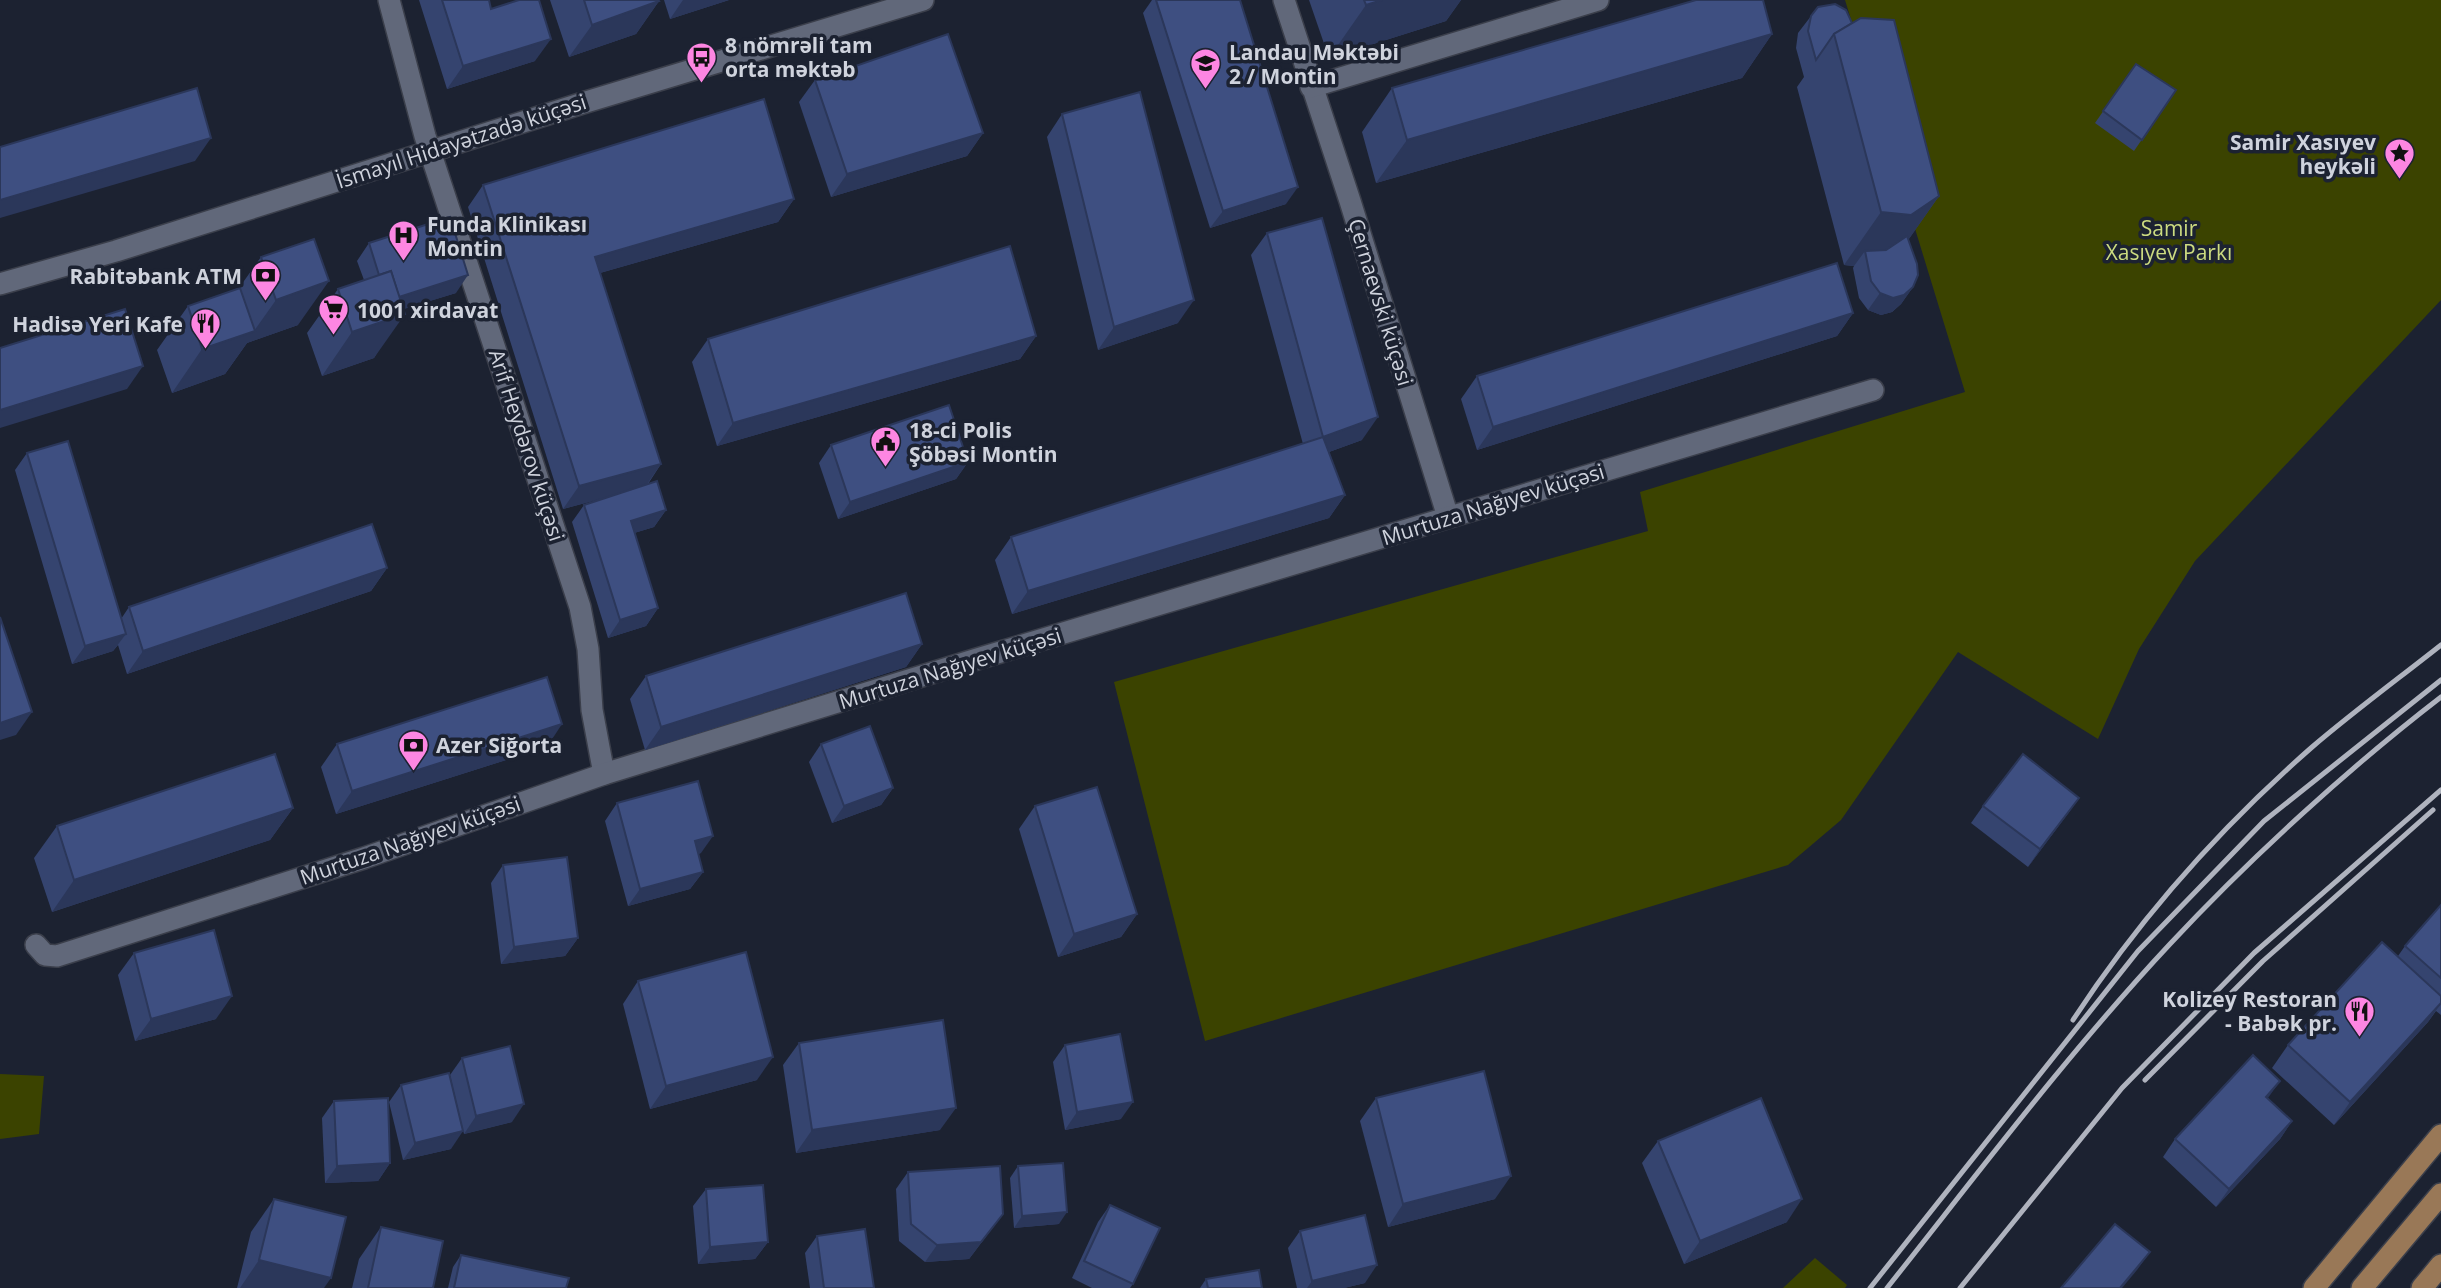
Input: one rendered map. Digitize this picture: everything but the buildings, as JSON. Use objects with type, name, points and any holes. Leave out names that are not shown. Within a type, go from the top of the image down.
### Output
[{"type":"main road","points":[[2314,1288],[2441,1135]]},
{"type":"main road","points":[[2362,1288],[2441,1194]]},
{"type":"street","name":"Arif Heydərov küçəsi","points":[[389,0],[430,151],[580,607],[588,649],[592,710],[604,774]]},
{"type":"street","name":"İsmayıl Hidayətzadə küçəsi","points":[[0,284],[116,251],[430,151],[923,0]]},
{"type":"street","name":"Çernaevski küçəsi","points":[[1283,0],[1350,201],[1448,517]]},
{"type":"street","points":[[1311,87],[1598,0]]},
{"type":"street","name":"Murtuza Nağıyev küçəsi","points":[[36,945],[46,955],[57,956],[353,861],[604,774],[1873,390]]},
{"type":"green space","name":"Samir Xasıyev Parkı","points":[[1845,0],[2441,0],[2441,300],[2195,561],[2139,649],[2098,739],[1958,652],[1841,820],[1788,865],[1205,1041],[1114,682],[1648,531],[1640,492],[1965,392]]},
{"type":"green space","points":[[0,1074],[44,1076],[39,1134],[0,1139]]},
{"type":"green space","points":[[1815,1258],[1847,1285],[1845,1288],[1783,1288]]},
{"type":"railway","points":[[2073,1020],[2153,911],[2245,810],[2311,748],[2441,645]]},
{"type":"railway","points":[[1870,1288],[2138,951],[2264,821],[2441,680]]},
{"type":"railway","points":[[1887,1288],[2060,1070],[2170,944],[2233,879],[2301,815],[2371,753],[2441,697]]},
{"type":"railway","points":[[1960,1288],[2122,1088],[2254,953],[2441,790]]},
{"type":"railway","points":[[2145,1080],[2263,961],[2433,810]]},
{"type":"place","name":"8 nömrəli tam orta məktəb","points":[[702,84]]},
{"type":"place","name":"Landau Məktəbi 2 / Montin","points":[[1206,91]]},
{"type":"place","name":"Samir Xasıyev heykəli","points":[[2399,181]]},
{"type":"place","name":"Funda Klinikası Montin","points":[[404,263]]},
{"type":"place","name":"Rabitəbank ATM","points":[[265,303]]},
{"type":"place","name":"1001 xirdavat","points":[[334,337]]},
{"type":"place","name":"Hadisə Yeri Kafe","points":[[206,351]]},
{"type":"place","name":"18-ci Polis Şöbəsi Montin","points":[[886,469]]},
{"type":"place","name":"Azer Siğorta","points":[[413,772]]},
{"type":"place","name":"Kolizey Restoran - Babək pr.","points":[[2360,1038]]}]
